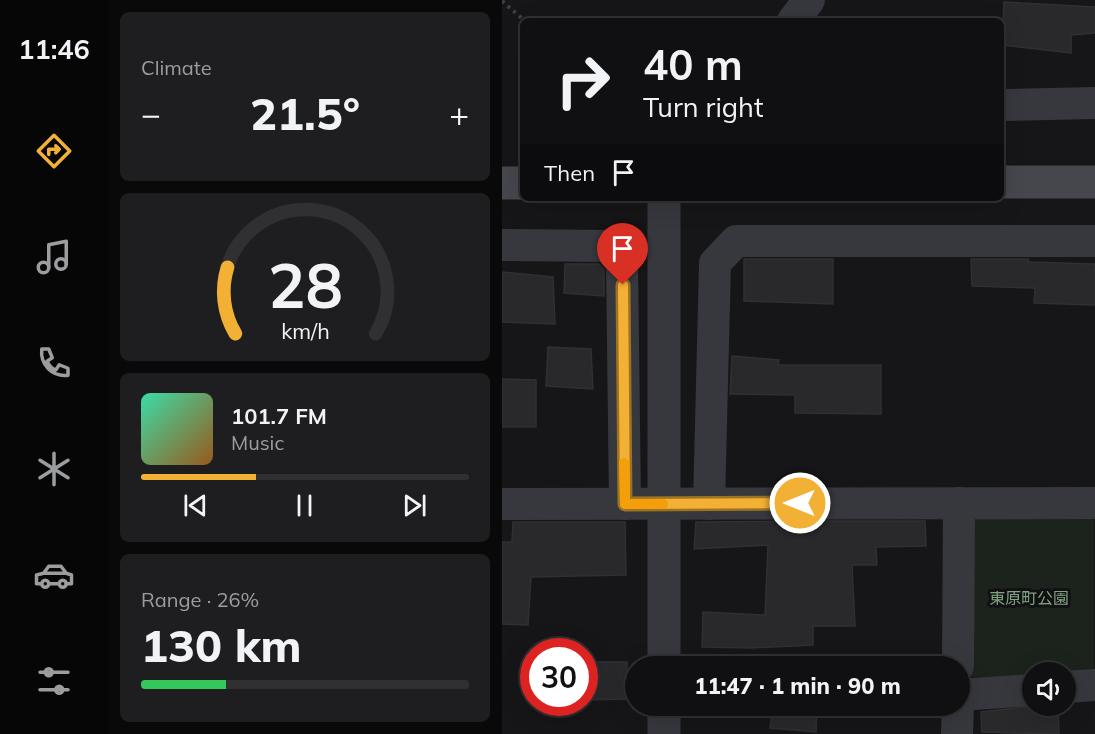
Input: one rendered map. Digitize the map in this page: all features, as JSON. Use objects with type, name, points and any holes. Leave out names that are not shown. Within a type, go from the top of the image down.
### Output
[{"type":"main road","points":[[1004,182],[1094,182]]},
{"type":"main road","points":[[502,183],[520,183]]},
{"type":"street","points":[[1004,105],[1094,103]]},
{"type":"street","points":[[664,201],[664,656]]},
{"type":"street","points":[[709,504],[715,263],[736,242],[1094,241]]},
{"type":"street","points":[[502,245],[608,246],[622,263],[625,504]]},
{"type":"street","points":[[958,656],[959,503]]},
{"type":"street","points":[[502,504],[1094,503]]},
{"type":"street","points":[[1076,686],[1094,685]]},
{"type":"street","points":[[970,694],[1022,691]]},
{"type":"street","points":[[664,716],[664,734]]},
{"type":"street","points":[[957,734],[958,716]]},
{"type":"path","points":[[502,1],[522,18]]},
{"type":"green space","name":"東原町公園","points":[[972,511],[1094,511],[1094,676],[1076,673],[1076,662],[1022,662],[1022,681],[985,683],[970,675],[970,656],[965,656]]},
{"type":"building","points":[[1004,2],[1095,7],[1095,33],[1071,35],[1071,53],[1004,45]]},
{"type":"building","points":[[744,259],[833,259],[833,304],[744,301]]},
{"type":"building","points":[[971,259],[1028,259],[1029,262],[1095,264],[1095,305],[1034,303],[1035,288],[972,286]]},
{"type":"building","points":[[565,264],[599,264],[604,270],[604,296],[564,293]]},
{"type":"building","points":[[502,272],[553,277],[555,324],[502,322]]},
{"type":"building","points":[[548,347],[591,349],[593,389],[546,386]]},
{"type":"building","points":[[732,356],[779,360],[778,365],[881,365],[881,414],[795,413],[795,395],[730,394]]},
{"type":"building","points":[[502,379],[536,380],[536,427],[502,427]]},
{"type":"building","points":[[925,521],[926,546],[876,547],[877,565],[852,565],[855,626],[813,626],[813,645],[750,648],[702,647],[703,612],[765,615],[768,545],[694,549],[696,522]]},
{"type":"building","points":[[513,522],[625,522],[626,575],[531,577],[528,625],[502,624],[502,542],[512,542]]},
{"type":"building","points":[[598,662],[625,662],[625,699],[598,700]]},
{"type":"building","points":[[1022,707],[1022,716],[1058,716],[1059,734],[982,732],[981,712]]},
{"type":"building","points":[[772,716],[817,716],[816,732],[770,728]]},
{"type":"slow traffic","points":[[624,463],[625,504],[663,504]]},
{"type":"route","points":[[623,285],[625,504],[800,503]]}]
